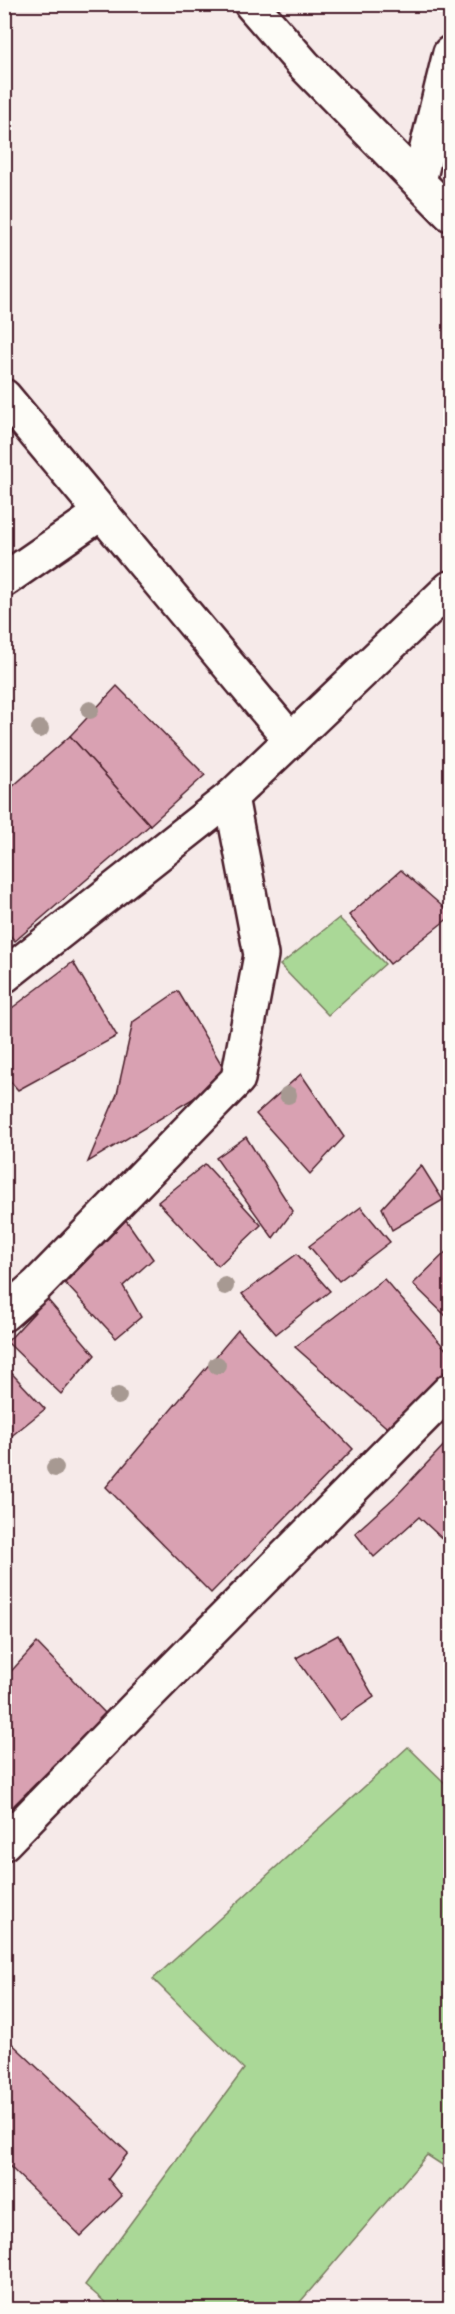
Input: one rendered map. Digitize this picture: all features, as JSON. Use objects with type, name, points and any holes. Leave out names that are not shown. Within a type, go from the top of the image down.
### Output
[{"type":"street","points":[[251,4],[304,65],[450,214]]},
{"type":"street","points":[[419,181],[450,53]]},
{"type":"street","points":[[4,396],[291,740]]},
{"type":"street","points":[[4,580],[101,513]]},
{"type":"street","points":[[4,976],[231,796],[450,588]]},
{"type":"street","points":[[4,1314],[37,1285],[238,1079],[261,955],[231,796]]},
{"type":"street","points":[[4,1844],[151,1691],[450,1390]]},
{"type":"green space","points":[[339,918],[385,964],[328,1015],[280,965]]},
{"type":"green space","points":[[408,1747],[450,1788],[450,2170],[427,2155],[294,2309],[113,2309],[85,2285],[244,2069],[153,1979]]},
{"type":"building","points":[[117,686],[205,775],[150,825],[70,736]]},
{"type":"building","points":[[70,736],[150,825],[15,941],[4,929],[4,794]]},
{"type":"building","points":[[401,870],[450,913],[450,917],[390,964],[349,915]]},
{"type":"building","points":[[73,962],[117,1036],[18,1090],[4,1074],[4,1014]]},
{"type":"building","points":[[178,991],[229,1077],[88,1162],[117,1094],[133,1022]]},
{"type":"building","points":[[301,1074],[344,1137],[310,1174],[256,1114]]},
{"type":"building","points":[[246,1137],[293,1211],[273,1238],[216,1158]]},
{"type":"building","points":[[205,1164],[261,1225],[218,1266],[158,1202]]},
{"type":"building","points":[[421,1165],[443,1200],[392,1230],[382,1208]]},
{"type":"building","points":[[361,1207],[390,1242],[339,1281],[309,1246]]},
{"type":"building","points":[[126,1220],[153,1259],[123,1286],[141,1317],[116,1338],[65,1283]]},
{"type":"building","points":[[450,1248],[450,1320],[413,1284]]},
{"type":"building","points":[[297,1254],[330,1291],[276,1334],[242,1294]]},
{"type":"building","points":[[384,1279],[450,1354],[450,1365],[393,1433],[295,1347]]},
{"type":"building","points":[[47,1299],[95,1355],[61,1394],[7,1342]]},
{"type":"building","points":[[238,1330],[353,1449],[211,1593],[106,1487]]},
{"type":"building","points":[[4,1365],[45,1409],[4,1442]]},
{"type":"building","points":[[450,1439],[450,1546],[419,1517],[374,1557],[355,1533],[396,1496]]},
{"type":"building","points":[[338,1635],[374,1697],[340,1720],[296,1658]]},
{"type":"building","points":[[37,1643],[106,1714],[4,1815],[4,1679]]},
{"type":"building","points":[[4,2036],[128,2153],[108,2179],[122,2196],[81,2236],[4,2161]]}]
